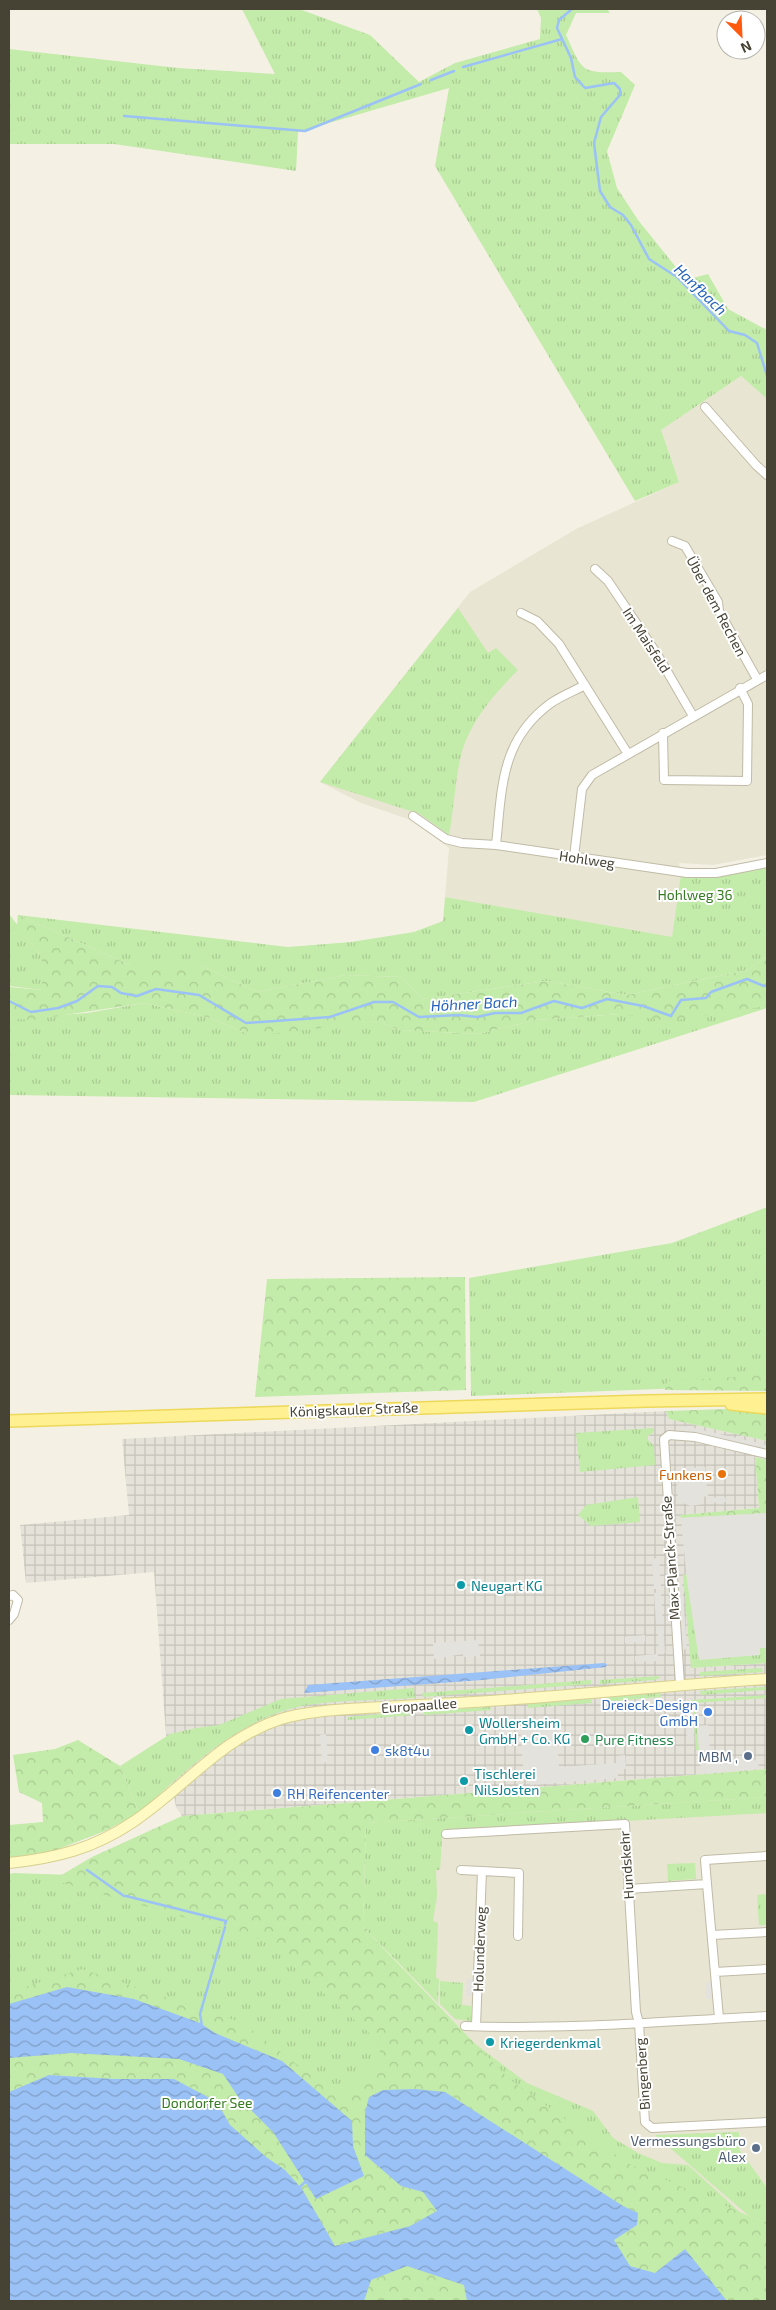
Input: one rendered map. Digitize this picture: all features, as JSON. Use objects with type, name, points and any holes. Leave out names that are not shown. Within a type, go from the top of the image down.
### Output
[{"type":"main road","name":"Königskauler Straße","points":[[9,1421],[767,1399]]},
{"type":"main road","name":"Königskauler Straße","points":[[700,1400],[767,1408]]},
{"type":"main road","name":"Europaallee","points":[[9,1863],[84,1849],[108,1838],[157,1804],[226,1746],[264,1725],[284,1718],[331,1710],[508,1700],[680,1684],[767,1679]]},
{"type":"street","points":[[705,407],[767,475]]},
{"type":"street","name":"Über dem Rechen","points":[[672,541],[685,546],[718,602],[719,611],[757,679]]},
{"type":"street","name":"Im Maisfeld","points":[[595,570],[608,581],[656,654],[693,716]]},
{"type":"street","points":[[521,614],[537,621],[559,644],[628,754]]},
{"type":"street","points":[[574,857],[582,789],[592,775],[767,674]]},
{"type":"street","points":[[496,845],[503,776],[516,740],[530,721],[551,702],[585,685]]},
{"type":"street","points":[[663,733],[664,780],[747,781],[748,704],[740,688]]},
{"type":"street","name":"Hohlweg","points":[[413,816],[446,839],[462,843],[496,845],[700,874],[732,872],[767,863]]},
{"type":"street","name":"Max-Planck-Straße","points":[[680,1684],[664,1439],[669,1435],[695,1437],[767,1454]]},
{"type":"street","points":[[9,1596],[13,1596],[18,1600],[14,1614],[9,1620]]},
{"type":"street","name":"Hundskehr","points":[[446,1834],[625,1824],[636,2012],[639,2022]]},
{"type":"street","points":[[718,2018],[705,1860],[767,1856]]},
{"type":"street","points":[[461,1870],[518,1873],[518,1936]]},
{"type":"street","name":"Holunderweg","points":[[476,2026],[482,1871]]},
{"type":"street","points":[[628,1889],[707,1884]]},
{"type":"street","points":[[712,1935],[767,1932]]},
{"type":"street","points":[[715,1972],[767,1969]]},
{"type":"street","points":[[465,2026],[507,2028],[767,2016]]},
{"type":"street","name":"Bingenberg","points":[[639,2022],[645,2122],[648,2126],[652,2128],[767,2122]]},
{"type":"shaded area","points":[[741,376],[767,399],[767,855],[713,865],[679,863],[681,874],[672,938],[445,897],[449,848],[411,820],[361,803],[320,782],[470,592],[576,529],[679,482],[661,430]]},
{"type":"shaded area","points":[[666,1411],[669,1419],[767,1441],[767,1460],[755,1457],[759,1508],[681,1515],[681,1518],[767,1513],[767,1648],[699,1660],[691,1668],[767,1663],[767,1769],[182,1816],[176,1807],[168,1762],[154,1572],[26,1583],[20,1525],[129,1515],[122,1439]],"holes":[[[654,1432],[648,1436],[648,1440],[576,1433]]]},
{"type":"shaded area","points":[[684,1426],[767,1445],[767,1451],[683,1431]]},
{"type":"shaded area","points":[[705,1467],[708,1496],[702,1497],[702,1504],[691,1506],[678,1501],[676,1469]]},
{"type":"shaded area","points":[[725,1497],[726,1502],[707,1503],[707,1498]]},
{"type":"shaded area","points":[[767,1513],[767,1648],[760,1648],[760,1655],[699,1660],[687,1581],[681,1518]]},
{"type":"shaded area","points":[[659,1558],[661,1589],[654,1589],[652,1559]]},
{"type":"shaded area","points":[[682,1583],[687,1649],[681,1650],[676,1584]]},
{"type":"shaded area","points":[[661,1592],[663,1623],[656,1623],[654,1593]]},
{"type":"shaded area","points":[[657,1626],[663,1626],[665,1653],[659,1653]]},
{"type":"shaded area","points":[[645,1635],[645,1642],[625,1643],[625,1637]]},
{"type":"shaded area","points":[[478,1640],[480,1656],[463,1657],[463,1654],[434,1659],[433,1643]]},
{"type":"shaded area","points":[[658,1654],[658,1661],[635,1662],[635,1656]]},
{"type":"shaded area","points":[[692,1706],[694,1741],[687,1741],[685,1707]]},
{"type":"shaded area","points":[[555,1723],[559,1767],[617,1763],[617,1756],[625,1755],[626,1769],[618,1769],[618,1778],[530,1785],[530,1779],[524,1779],[520,1726]]},
{"type":"shaded area","points":[[499,1725],[506,1725],[507,1743],[500,1744]]},
{"type":"shaded area","points":[[708,1725],[711,1764],[758,1760],[759,1769],[701,1774],[697,1726]]},
{"type":"shaded area","points":[[326,1734],[328,1762],[322,1763],[320,1735]]},
{"type":"shaded area","points":[[767,1797],[767,2222],[627,2163],[509,2079],[404,1969],[366,1823]]},
{"type":"shaded area","points":[[467,1979],[474,1979],[473,1996],[466,1996]]},
{"type":"shaded area","points":[[711,1982],[712,1999],[706,1999],[705,1983]]},
{"type":"green space","points":[[242,9],[299,9],[370,35],[419,82],[455,63],[540,39],[541,18],[537,9],[607,9],[610,13],[576,13],[566,35],[576,57],[584,68],[598,72],[621,72],[635,85],[607,151],[617,188],[638,220],[679,271],[693,278],[708,274],[728,309],[767,330],[767,399],[741,376],[661,430],[679,482],[635,501],[435,166],[449,88],[298,132],[296,171],[114,144],[9,144],[9,49],[178,68],[275,74]]},
{"type":"green space","points":[[458,608],[488,653],[496,648],[518,670],[485,707],[466,739],[458,772],[449,835],[420,814],[320,782]]},
{"type":"green space","name":"Hohlweg 36","points":[[767,863],[767,957],[748,970],[627,995],[546,981],[423,999],[401,977],[346,975],[257,992],[200,965],[130,965],[18,915],[288,947],[351,942],[414,932],[443,921],[445,897],[672,937],[681,874]]},
{"type":"green space","points":[[9,914],[42,957],[42,990],[9,986]]},
{"type":"green space","points":[[18,915],[130,965],[200,965],[257,992],[346,975],[401,977],[423,999],[546,981],[627,995],[748,970],[767,957],[767,1006],[668,1021],[621,1014],[536,1020],[478,1034],[400,1030],[378,1021],[253,1036],[210,1018],[144,1003],[32,1020],[13,1019],[9,1015],[9,987],[42,990],[42,957],[17,925]]},
{"type":"green space","points":[[144,1003],[210,1018],[248,1034],[378,1021],[400,1030],[478,1034],[536,1020],[767,1006],[767,1008],[474,1102],[9,1095],[9,1015],[13,1019],[87,1013]]},
{"type":"green space","points":[[767,1207],[767,1385],[471,1396],[469,1278],[672,1243]]},
{"type":"green space","points":[[465,1277],[466,1390],[255,1397],[267,1279]]},
{"type":"green space","points":[[767,1375],[767,1391],[665,1390],[667,1381]]},
{"type":"green space","points":[[725,1409],[767,1413],[767,1441],[669,1419],[666,1411]]},
{"type":"green space","points":[[654,1428],[654,1432],[648,1436],[648,1440],[654,1446],[655,1465],[580,1472],[576,1433]]},
{"type":"green space","points":[[755,1457],[767,1460],[767,1513],[681,1518],[680,1515],[759,1508]]},
{"type":"green space","points":[[638,1497],[640,1522],[591,1526],[578,1515],[586,1505]]},
{"type":"green space","points":[[686,1574],[760,1655],[760,1648],[767,1648],[767,1663],[691,1668],[683,1575]]},
{"type":"green space","points":[[762,1668],[763,1672],[700,1676],[700,1672]]},
{"type":"green space","points":[[659,1676],[660,1678],[654,1680],[600,1684],[600,1680]]},
{"type":"green space","points":[[591,1680],[591,1684],[423,1697],[422,1693]]},
{"type":"green space","points":[[765,1687],[765,1690],[701,1695],[700,1691]]},
{"type":"green space","points":[[414,1688],[415,1698],[308,1705],[283,1711],[260,1720],[238,1732],[196,1762],[139,1813],[120,1766],[170,1734],[219,1725],[281,1699]]},
{"type":"green space","points":[[660,1693],[661,1697],[601,1702],[601,1698]]},
{"type":"green space","points":[[767,1695],[767,1698],[695,1703],[699,1750],[696,1750],[692,1700]]},
{"type":"green space","points":[[591,1699],[592,1703],[528,1708],[528,1704]]},
{"type":"green space","points":[[490,1707],[491,1710],[424,1715],[424,1711]]},
{"type":"green space","points":[[415,1711],[415,1715],[348,1720],[348,1717]]},
{"type":"green space","points":[[78,1740],[120,1766],[139,1813],[105,1831],[51,1852],[9,1859],[9,1825],[43,1822],[42,1803],[19,1792],[13,1755],[55,1749]]},
{"type":"green space","points":[[767,1769],[767,1797],[366,1823],[363,1927],[509,2079],[627,2163],[767,2222],[767,2301],[727,2301],[685,2249],[655,2273],[629,2266],[614,2240],[637,2225],[638,2213],[623,2207],[445,2092],[401,2186],[423,2192],[437,2211],[410,2226],[335,2246],[302,2189],[285,2170],[266,2157],[230,2125],[217,2101],[174,2079],[114,2079],[49,2075],[9,2092],[9,2058],[71,2053],[179,2059],[224,2074],[239,2098],[273,2132],[316,2199],[364,2176],[353,2146],[352,2121],[200,2023],[67,1987],[9,2004],[9,1992],[82,1969],[243,2023],[339,2097],[383,2060],[375,2038],[263,1940],[53,1880],[92,1857],[182,1816]]},
{"type":"green space","points":[[767,1797],[767,1813],[447,1831],[446,1838],[442,1838],[440,1870],[436,1870],[437,1896],[433,1921],[438,1923],[436,1978],[439,1979],[438,2003],[363,1927],[366,1823]]},
{"type":"green space","points":[[695,1863],[696,1879],[668,1881],[667,1864]]},
{"type":"green space","name":"Dondorfer See","points":[[9,1874],[126,1877],[450,2025],[527,2083],[593,2111],[613,2138],[638,2153],[662,2163],[688,2165],[767,2237],[767,2301],[9,2301]]},
{"type":"green space","points":[[767,1894],[767,1925],[759,1925],[757,1895]]},
{"type":"green space","points":[[440,1981],[463,1983],[462,2005],[471,2006],[471,2021],[455,2019],[440,2004]]},
{"type":"green space","points":[[739,2132],[739,2149],[767,2188],[767,2222],[749,2216],[655,2135]]},
{"type":"green space","points":[[407,2266],[464,2285],[467,2301],[364,2301],[371,2280]]},
{"type":"water","points":[[607,1664],[606,1667],[482,1680],[304,1693],[308,1685]]},
{"type":"water","points":[[67,1987],[134,1999],[200,2023],[215,2033],[282,2061],[352,2121],[353,2146],[364,2176],[316,2199],[273,2132],[239,2098],[223,2074],[179,2059],[71,2053],[9,2058],[9,2004]]},
{"type":"water","name":"Dondorfer See","points":[[49,2075],[114,2079],[174,2079],[217,2102],[230,2125],[266,2157],[285,2170],[302,2189],[335,2246],[410,2226],[437,2211],[423,2192],[401,2186],[365,2155],[365,2113],[369,2097],[383,2090],[415,2089],[445,2092],[623,2206],[638,2213],[637,2225],[614,2240],[630,2266],[655,2273],[685,2249],[727,2301],[467,2301],[464,2285],[407,2266],[371,2280],[364,2301],[9,2301],[9,2092]]},
{"type":"waterway","name":"Hanfbach","points":[[572,9],[559,20],[557,28],[571,58],[575,77],[585,88],[614,83],[620,89],[620,95],[601,117],[594,143],[600,191],[610,207],[623,215],[631,225],[649,259],[677,277],[729,331],[745,335],[757,343],[767,376]]},
{"type":"waterway","points":[[463,67],[562,39]]},
{"type":"waterway","points":[[431,80],[454,71]]},
{"type":"waterway","points":[[124,116],[305,131],[421,84]]},
{"type":"waterway","name":"Höhner Bach","points":[[9,1001],[31,1012],[58,1008],[77,1001],[98,986],[112,987],[121,993],[137,996],[156,989],[199,995],[246,1023],[330,1017],[374,1002],[393,1002],[419,1017],[459,1015],[477,1017],[495,1013],[521,1013],[554,1001],[582,1008],[607,999],[643,1006],[671,1016],[681,1000],[706,998],[711,992],[747,979],[764,986],[767,985]]},
{"type":"waterway","points":[[87,1870],[124,1896]]},
{"type":"waterway","points":[[126,1896],[226,1921],[225,1924]]},
{"type":"waterway","points":[[202,2026],[200,2014],[225,1927]]},
{"type":"waterway","points":[[300,2187],[306,2181]]},
{"type":"place","name":"Funkens","points":[[722,1474]]},
{"type":"place","name":"Neugart KG","points":[[461,1585]]},
{"type":"place","name":"Dreieck-Design GmbH","points":[[708,1712]]},
{"type":"place","name":"Wollersheim GmbH + Co. KG","points":[[469,1730]]},
{"type":"place","name":"Pure Fitness","points":[[585,1739]]},
{"type":"place","name":"sk8t4u","points":[[375,1750]]},
{"type":"place","name":"MBM ,","points":[[748,1756]]},
{"type":"place","name":"Tischlerei NilsJosten","points":[[464,1781]]},
{"type":"place","name":"RH Reifencenter","points":[[277,1793]]},
{"type":"place","name":"Kriegerdenkmal","points":[[490,2042]]},
{"type":"place","name":"Vermessungsbüro Alex","points":[[756,2148]]}]
